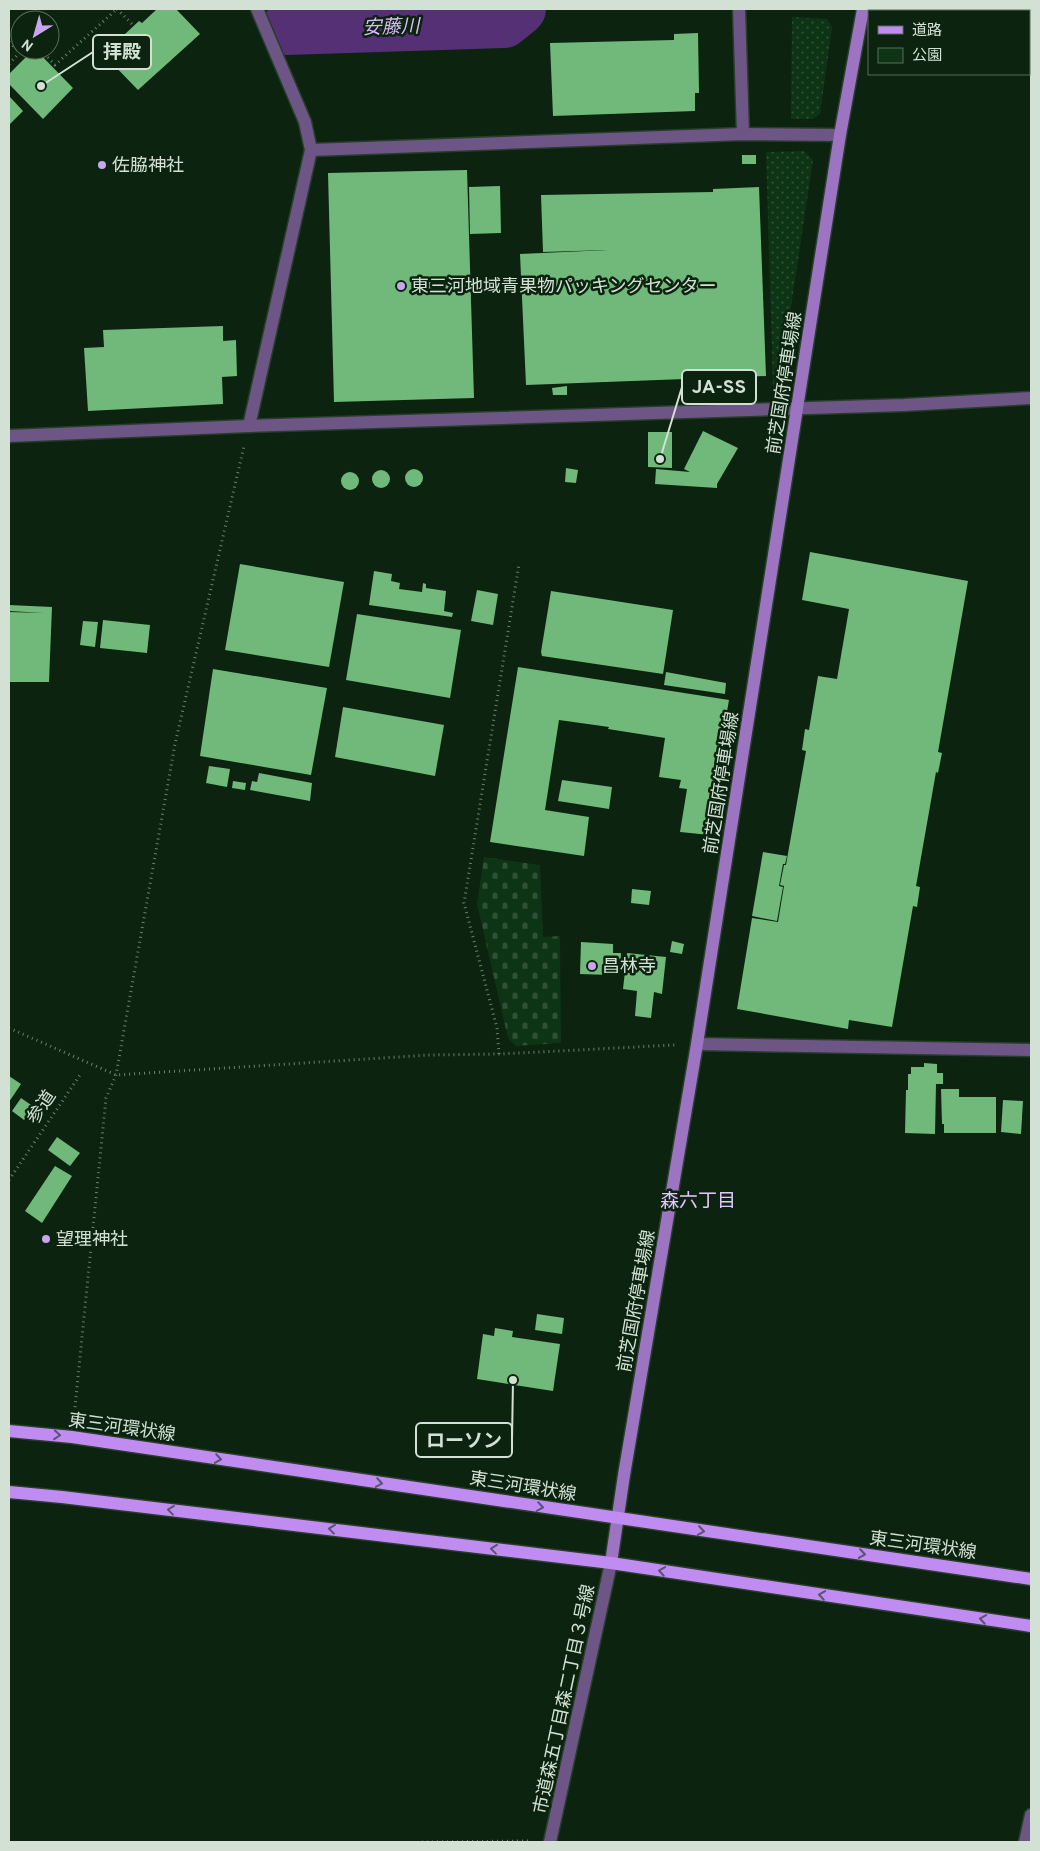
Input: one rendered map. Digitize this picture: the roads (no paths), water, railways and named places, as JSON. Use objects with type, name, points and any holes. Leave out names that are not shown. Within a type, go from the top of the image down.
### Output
[{"type":"main road","name":"前芝国府停車場線","points":[[612,1563],[624,1475],[697,1044],[840,135],[863,9]]},
{"type":"main road","name":"東三河環状線","points":[[9,1432],[72,1437],[1031,1579]]},
{"type":"main road","points":[[9,1492],[612,1563],[1031,1626]]},
{"type":"street","points":[[249,426],[311,150],[305,122],[257,9]]},
{"type":"street","points":[[739,9],[743,134]]},
{"type":"street","points":[[311,150],[743,134],[840,135]]},
{"type":"street","points":[[9,436],[249,426],[904,405],[1031,398]]},
{"type":"street","points":[[697,1044],[1031,1050]]},
{"type":"street","name":"市道森五丁目森二丁目３号線","points":[[550,1842],[612,1563]]},
{"type":"street","points":[[1025,1842],[1031,1815]]},
{"type":"waterway","name":"安藤川","points":[[286,29],[504,22],[520,9]]},
{"type":"place","name":"拝殿","points":[[41,86]]},
{"type":"place","name":"佐脇神社","points":[[102,165]]},
{"type":"place","name":"東三河地域青果物パッキングセンター","points":[[401,286]]},
{"type":"place","name":"JA-SS","points":[[660,459]]},
{"type":"place","name":"昌林寺","points":[[592,966]]},
{"type":"place","name":"望理神社","points":[[46,1239]]},
{"type":"place","name":"ローソン","points":[[513,1380]]},
{"type":"district","name":"森六丁目","points":[[698,1200]]}]
